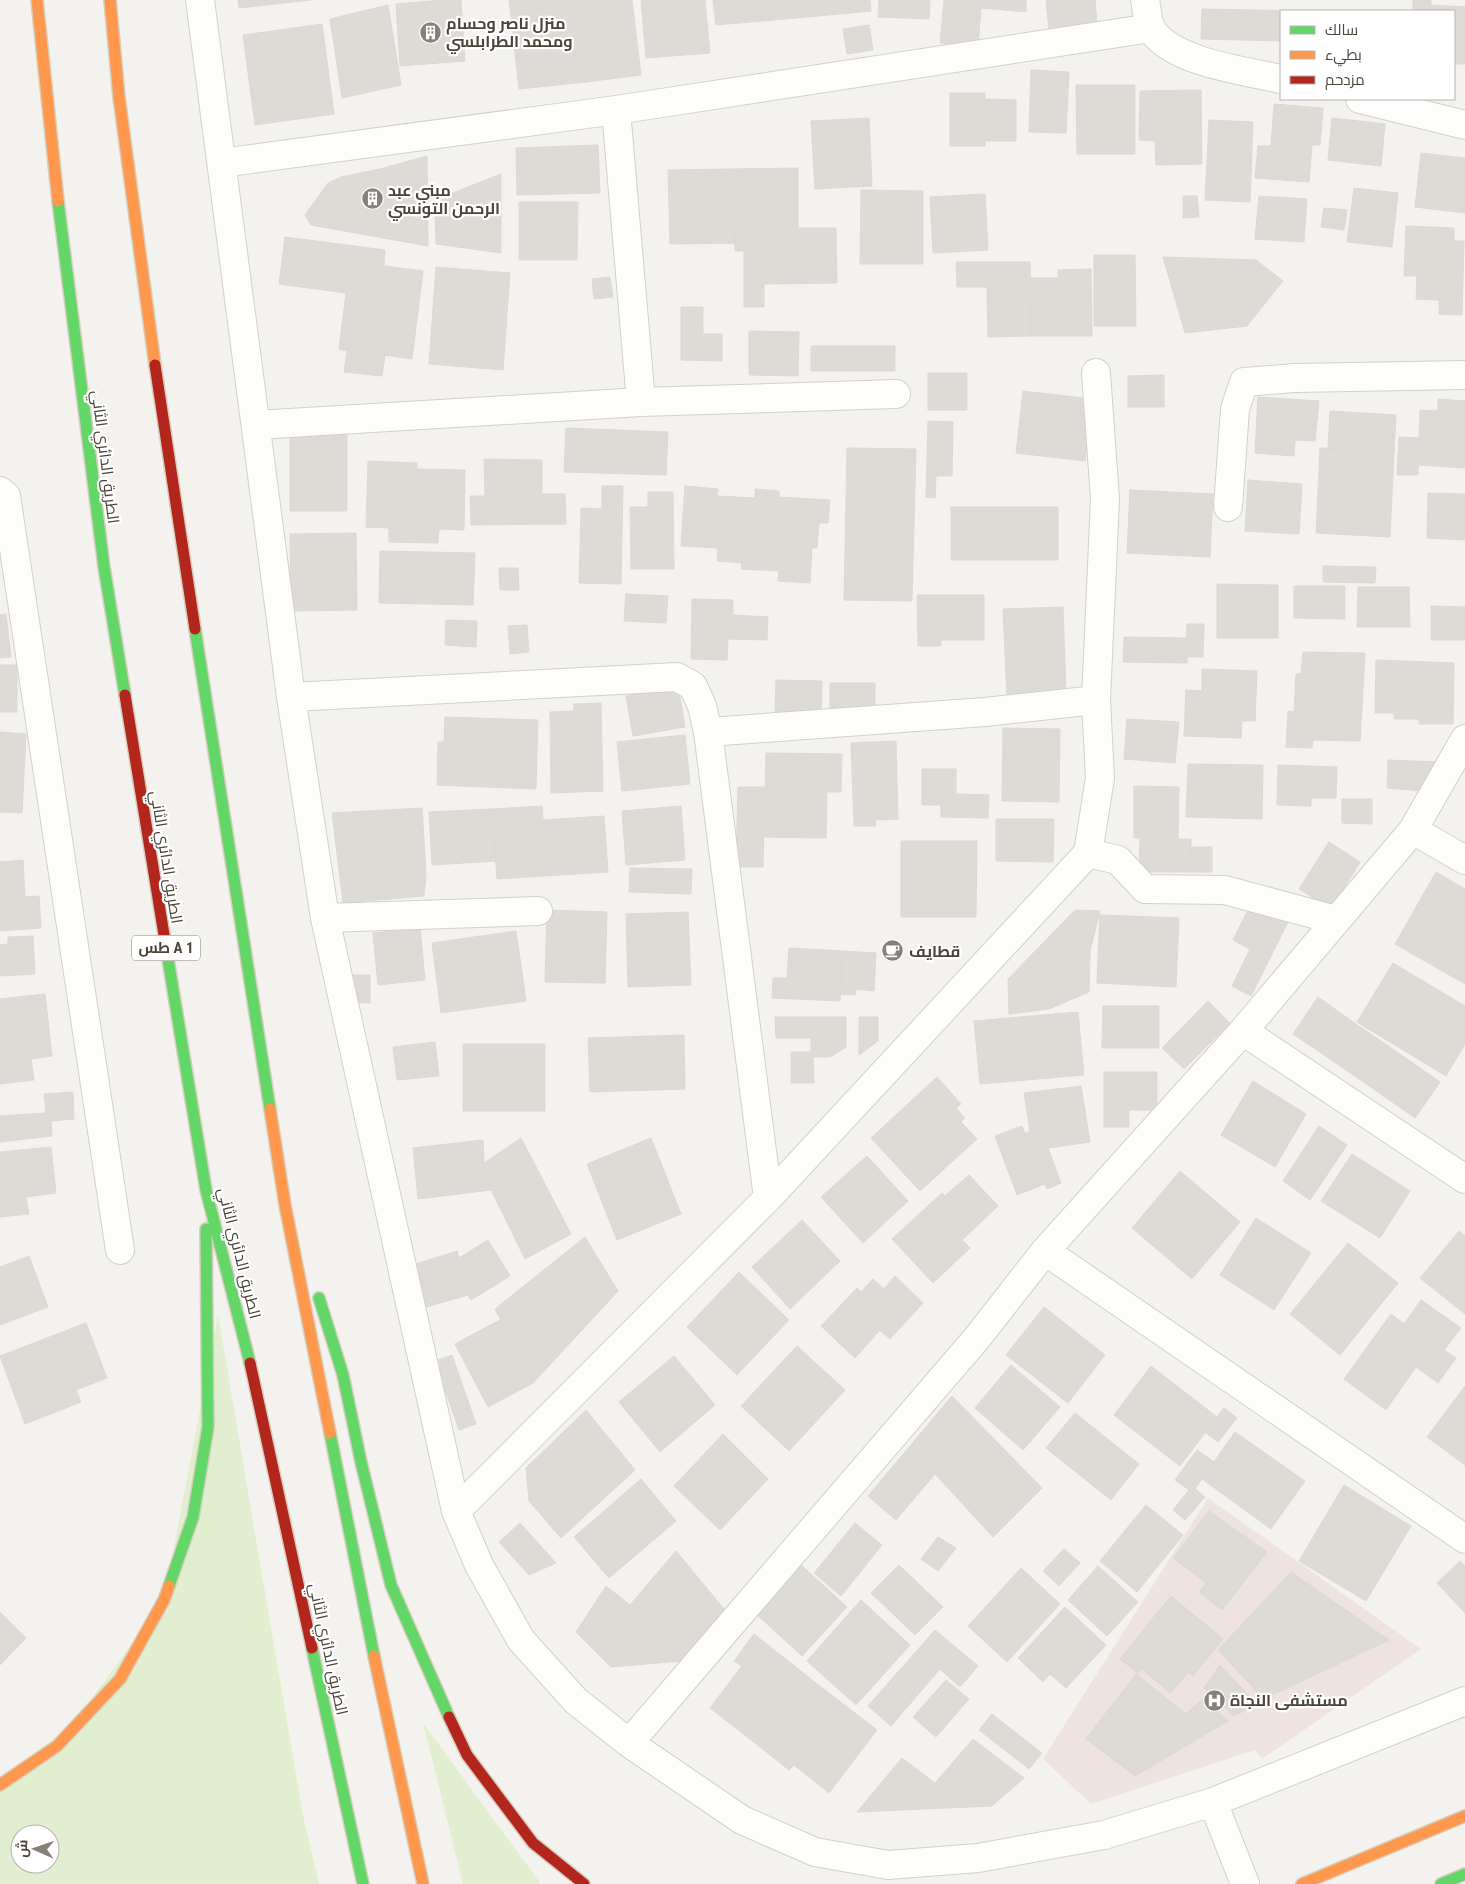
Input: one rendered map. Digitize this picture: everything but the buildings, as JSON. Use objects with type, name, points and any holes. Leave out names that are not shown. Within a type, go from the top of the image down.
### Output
[{"type":"main road","name":"الطريق الدائري الثاني","points":[[37,0],[65,271],[104,567],[206,1190],[243,1332],[363,1884]]},
{"type":"main road","points":[[110,0],[119,98],[158,395],[285,1206],[383,1701],[423,1884]]},
{"type":"main road","points":[[0,1785],[57,1746],[120,1679],[164,1600],[171,1582],[192,1517],[208,1427],[206,1190]]},
{"type":"main road","points":[[285,1206],[312,1278],[343,1375],[361,1462],[391,1584],[413,1639],[466,1755],[533,1843],[584,1884]]},
{"type":"main road","points":[[1302,1884],[1465,1816]]},
{"type":"main road","points":[[1442,1884],[1465,1874]]},
{"type":"street","points":[[200,0],[202,29],[222,163],[290,697],[325,918],[456,1511],[479,1565],[521,1640],[576,1701],[629,1743],[742,1820],[815,1852],[888,1865],[978,1858],[1104,1835],[1214,1802],[1465,1701]]},
{"type":"street","points":[[1145,0],[1151,28],[1165,45],[1185,56],[1280,79]]},
{"type":"street","points":[[222,163],[616,110],[1151,28]]},
{"type":"street","points":[[1364,100],[1465,125]]},
{"type":"street","points":[[616,110],[641,402]]},
{"type":"street","points":[[456,1511],[768,1198],[1088,853],[1100,778],[1096,700],[1105,499],[1096,373]]},
{"type":"street","points":[[1228,507],[1235,409],[1244,382],[1295,378],[1465,375]]},
{"type":"street","points":[[256,425],[641,402],[896,394]]},
{"type":"street","points":[[0,491],[6,496],[120,1250]]},
{"type":"street","points":[[290,697],[676,677],[693,686],[702,706],[708,732],[768,1198]]},
{"type":"street","points":[[708,732],[985,712],[1096,700]]},
{"type":"street","points":[[629,1743],[977,1338],[1045,1251],[1243,1031],[1413,830],[1465,739]]},
{"type":"street","points":[[1413,830],[1465,860]]},
{"type":"street","points":[[1088,853],[1118,860],[1145,889],[1225,890],[1336,920]]},
{"type":"street","points":[[325,918],[538,911]]},
{"type":"street","points":[[1243,1031],[1465,1179]]},
{"type":"street","points":[[1045,1251],[1465,1539]]},
{"type":"street","points":[[1214,1802],[1245,1884]]},
{"type":"shaded area","name":"مستشفى النجاة","points":[[1208,1498],[1421,1649],[1262,1759],[1255,1750],[1091,1804],[1043,1759]]},
{"type":"green space","points":[[218,1315],[303,1816],[319,1884],[0,1884],[0,1782],[57,1746],[164,1600]]},
{"type":"green space","points":[[423,1723],[541,1884],[463,1884]]},
{"type":"traffic: fast","points":[[58,201],[104,567],[125,695]]},
{"type":"traffic: fast","points":[[195,629],[270,1109]]},
{"type":"traffic: fast","points":[[166,947],[206,1190],[250,1363]]},
{"type":"traffic: fast","points":[[169,1586],[193,1517],[208,1427],[206,1229]]},
{"type":"traffic: fast","points":[[319,1298],[343,1375],[361,1462],[391,1585],[449,1717]]},
{"type":"traffic: fast","points":[[330,1433],[374,1656]]},
{"type":"traffic: fast","points":[[312,1648],[363,1884]]},
{"type":"traffic: fast","points":[[1441,1884],[1465,1874]]},
{"type":"traffic: slow","points":[[37,0],[58,201]]},
{"type":"traffic: slow","points":[[110,0],[119,97],[155,365]]},
{"type":"traffic: slow","points":[[270,1109],[285,1205],[330,1433]]},
{"type":"traffic: slow","points":[[0,1785],[57,1746],[120,1679],[164,1600],[169,1586]]},
{"type":"traffic: slow","points":[[374,1656],[423,1884]]},
{"type":"traffic: slow","points":[[1302,1884],[1465,1816]]},
{"type":"traffic: jam","points":[[155,365],[195,629]]},
{"type":"traffic: jam","points":[[125,695],[166,947]]},
{"type":"traffic: jam","points":[[250,1363],[312,1648]]},
{"type":"traffic: jam","points":[[449,1717],[467,1755],[533,1843],[584,1884]]},
{"type":"place","name":"منزل ناصر وحسام ومحمد الطرابلسي","points":[[430,32]]},
{"type":"place","name":"مبني عبد الرحمن التونسي","points":[[372,199]]},
{"type":"place","name":"قطايف","points":[[893,951]]},
{"type":"place","name":"مستشفى النجاة","points":[[1214,1700]]}]
